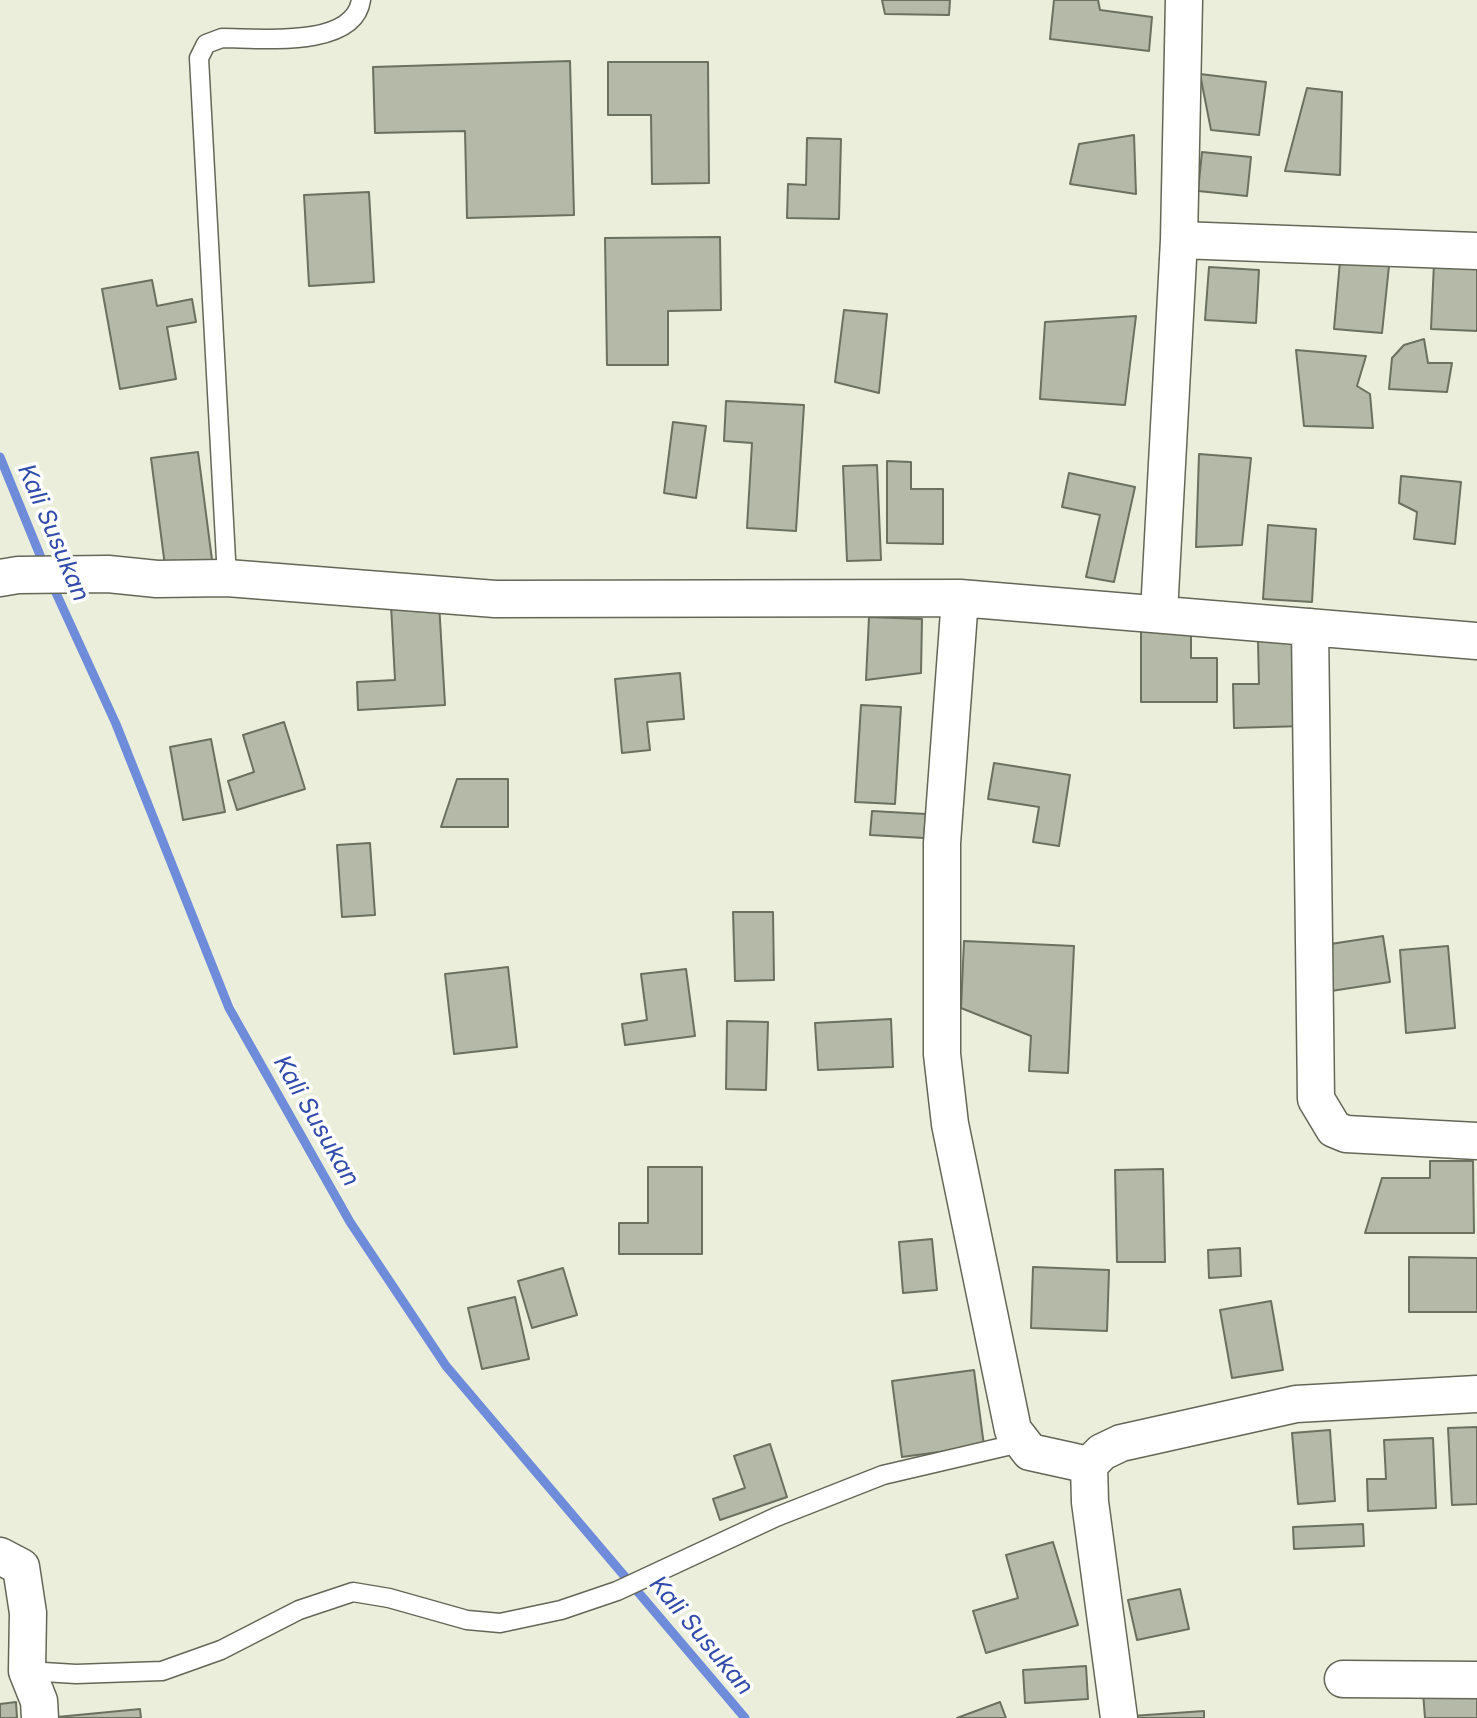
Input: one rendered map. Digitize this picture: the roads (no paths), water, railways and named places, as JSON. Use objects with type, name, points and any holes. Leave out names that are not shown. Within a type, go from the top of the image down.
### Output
[{"type":"street","points":[[1159,613],[1179,240],[1184,0]]},
{"type":"street","points":[[1179,240],[1477,251]]},
{"type":"street","points":[[9,577],[108,574],[157,579],[227,578],[495,599],[960,598],[1477,641]]},
{"type":"street","points":[[960,598],[942,843],[942,1054],[950,1124],[1013,1430],[1020,1443],[1030,1452],[1089,1465]]},
{"type":"street","points":[[1310,627],[1316,1099],[1334,1129],[1346,1134],[1477,1141]]},
{"type":"street","points":[[1119,1718],[1090,1502],[1089,1465],[1102,1452],[1121,1443],[1296,1404],[1477,1394]]},
{"type":"street","points":[[0,1556],[21,1567],[28,1613],[27,1671],[37,1693],[40,1718]]},
{"type":"street","points":[[1343,1679],[1477,1680]]},
{"type":"lane","points":[[227,578],[199,58],[206,44],[222,38],[329,34],[349,25],[361,0]]},
{"type":"lane","points":[[27,1671],[76,1674],[162,1671],[221,1650],[299,1610],[353,1592],[389,1598],[467,1620],[500,1623],[561,1610],[617,1591],[776,1517],[883,1475],[1020,1443]]},
{"type":"waterway","name":"Kali Susukan","points":[[0,457],[44,565]]},
{"type":"waterway","name":"Kali Susukan","points":[[51,582],[116,724],[229,1008],[350,1222],[446,1366],[745,1718]]}]
